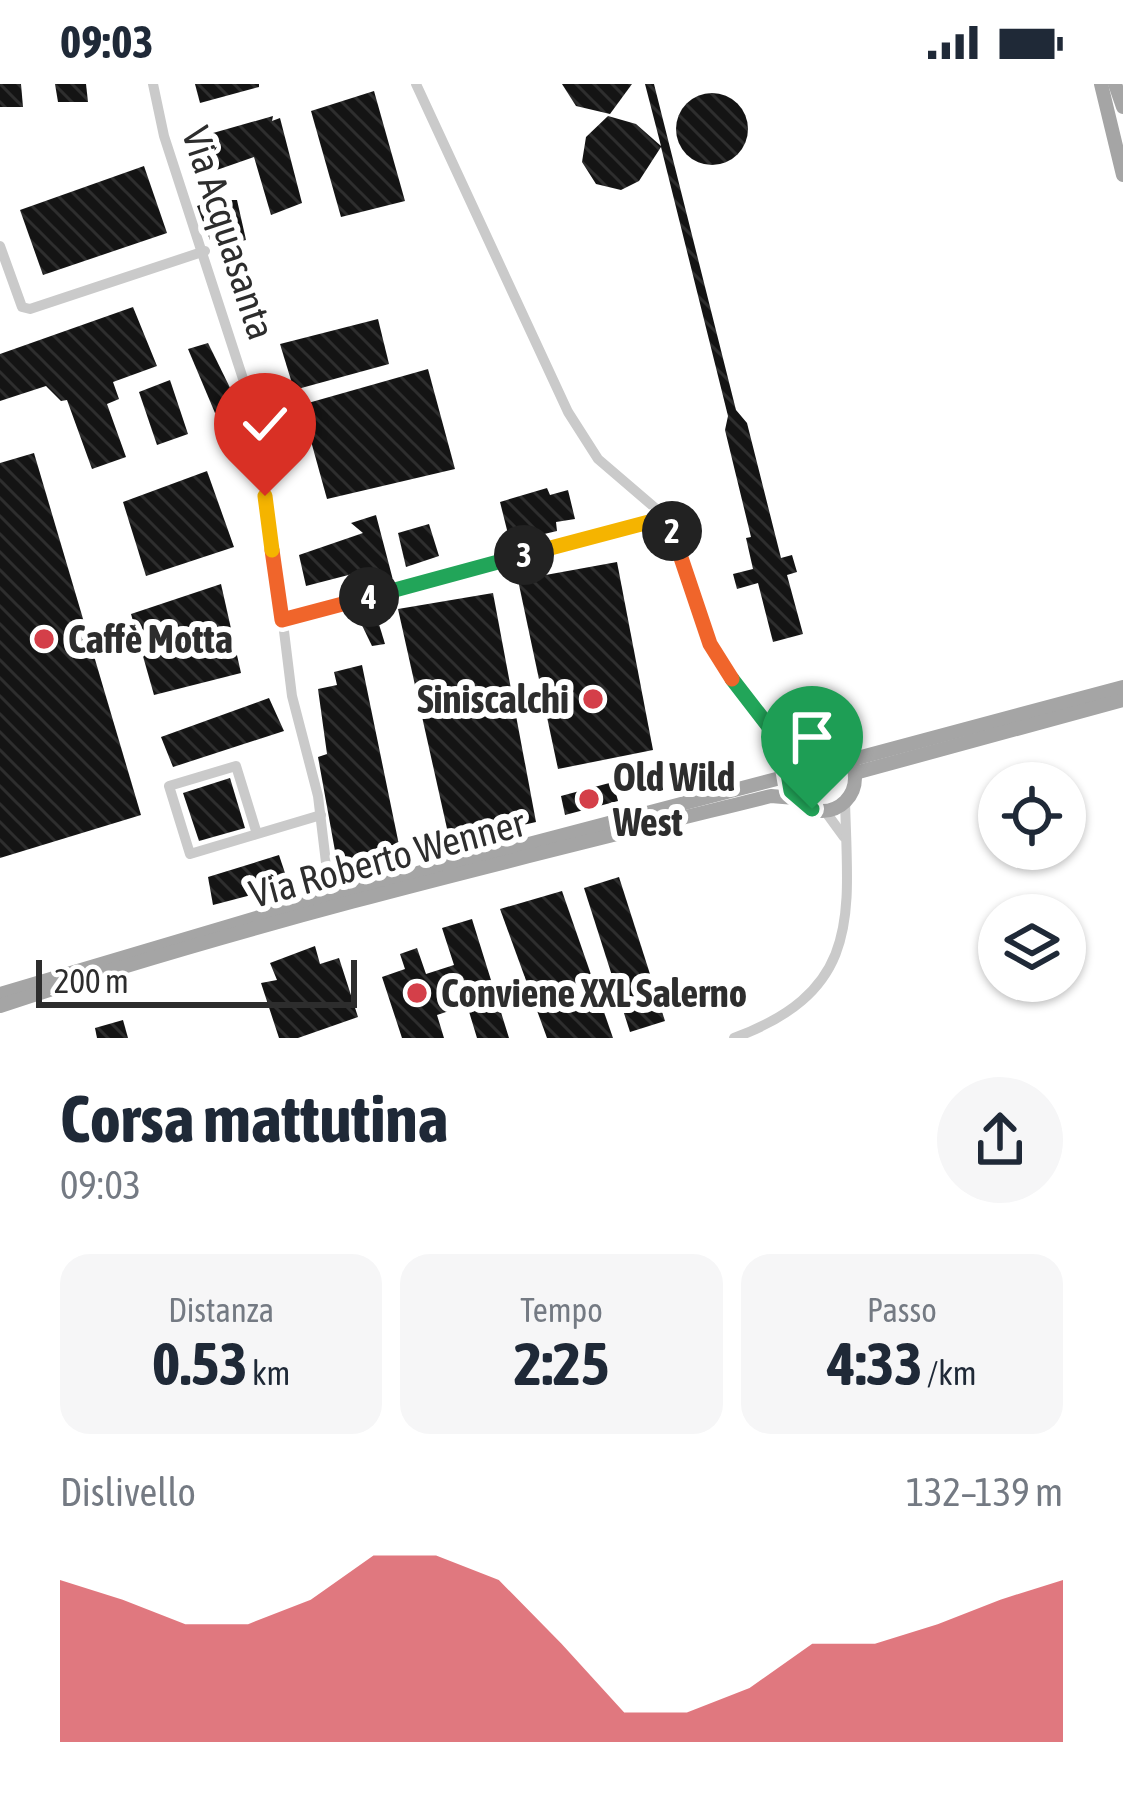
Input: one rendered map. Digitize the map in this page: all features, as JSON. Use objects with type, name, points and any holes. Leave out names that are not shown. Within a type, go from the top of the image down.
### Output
[{"type":"main road","points":[[1100,84],[1123,175]]},
{"type":"main road","points":[[1114,84],[1123,107]]},
{"type":"main road","points":[[852,766],[1123,687]]},
{"type":"main road","points":[[852,766],[1123,700]]},
{"type":"main road","points":[[813,746],[830,746],[852,766],[845,801],[825,811],[795,798],[790,771],[813,746]]},
{"type":"main road","name":"Via Roberto Wenner","points":[[0,994],[330,896],[790,771]]},
{"type":"main road","name":"Via Roberto Wenner","points":[[0,1006],[228,934],[536,853],[771,796],[795,798]]},
{"type":"street","name":"Via Acquasanta","points":[[153,84],[164,136],[259,428],[292,696],[321,815],[330,896]]},
{"type":"street","points":[[416,84],[568,412],[598,459],[664,518],[718,661],[773,727],[790,771]]},
{"type":"street","points":[[0,247],[22,307],[30,309],[205,251]]},
{"type":"street","points":[[282,620],[664,518]]},
{"type":"street","points":[[773,727],[813,746]]},
{"type":"street","points":[[257,834],[236,766],[170,786],[190,854],[321,815]]},
{"type":"street","points":[[734,1038],[774,1022],[798,1004],[835,953],[850,902],[845,801]]},
{"type":"street","points":[[825,811],[846,839]]},
{"type":"building","points":[[0,84],[21,84],[23,107],[0,107]]},
{"type":"building","points":[[55,84],[86,84],[88,102],[58,102]]},
{"type":"building","points":[[195,84],[259,84],[259,87],[200,103]]},
{"type":"building","points":[[562,84],[632,84],[610,114],[576,106]]},
{"type":"building","points":[[645,84],[654,84],[736,410],[747,423],[781,558],[792,555],[797,572],[787,575],[803,634],[773,642],[758,583],[737,589],[733,574],[753,569],[746,538],[751,537],[725,430],[728,416],[661,147],[639,181],[621,190],[596,184],[582,162],[586,137],[608,116],[636,124],[661,146]]},
{"type":"building","points":[[374,91],[405,201],[341,217],[311,111]]},
{"type":"building","points":[[712,93],[737,104],[748,129],[737,154],[712,165],[687,154],[676,129],[687,104]]},
{"type":"building","points":[[273,116],[272,121],[280,118],[302,203],[271,215],[254,157],[211,172],[199,137]]},
{"type":"building","points":[[144,166],[167,233],[43,275],[20,210]]},
{"type":"building","points":[[237,200],[246,240],[233,243],[231,233],[210,240],[197,206]]},
{"type":"building","points":[[133,307],[157,366],[113,382],[119,399],[107,404],[126,457],[92,469],[67,400],[61,401],[46,386],[0,401],[0,354]]},
{"type":"building","points":[[378,319],[389,364],[294,390],[280,344]]},
{"type":"building","points":[[208,343],[238,404],[215,413],[188,349]]},
{"type":"building","points":[[428,369],[455,469],[327,499],[301,405]]},
{"type":"building","points":[[170,380],[188,434],[157,445],[139,392]]},
{"type":"building","name":"Caffè Motta","points":[[34,453],[141,815],[0,858],[0,463]]},
{"type":"building","points":[[207,471],[234,547],[146,576],[123,502]]},
{"type":"building","points":[[547,488],[550,495],[568,490],[575,519],[556,522],[557,531],[510,542],[500,502]]},
{"type":"building","points":[[376,515],[393,580],[366,588],[360,572],[306,586],[299,555],[363,533],[351,523]]},
{"type":"building","points":[[429,524],[439,556],[406,567],[398,533]]},
{"type":"building","name":"Siniscalchi","points":[[617,562],[653,750],[558,769],[518,580]]},
{"type":"building","points":[[221,584],[241,673],[154,695],[131,614]]},
{"type":"building","points":[[493,593],[536,822],[450,842],[398,609]]},
{"type":"building","points":[[375,611],[385,644],[372,646],[358,617]]},
{"type":"building","points":[[362,665],[399,845],[337,862],[318,757],[327,754],[318,689],[337,685],[334,672]]},
{"type":"building","points":[[269,698],[284,731],[173,767],[161,737]]},
{"type":"building","points":[[230,778],[245,828],[199,841],[183,793]]},
{"type":"building","name":"Old Wild West","points":[[613,782],[618,801],[565,815],[561,796]]},
{"type":"building","points":[[279,855],[289,885],[213,905],[208,877]]},
{"type":"building","points":[[619,877],[665,1021],[630,1032],[584,888]]},
{"type":"building","points":[[562,891],[613,1038],[547,1038],[500,909]]},
{"type":"building","points":[[472,919],[509,1038],[477,1038],[467,1005],[437,1015],[444,1038],[402,1038],[382,977],[405,969],[400,954],[417,948],[426,974],[454,965],[442,928]]},
{"type":"building","points":[[315,946],[320,964],[339,958],[358,1017],[298,1038],[279,1038],[261,983],[277,980],[270,963]]},
{"type":"building","points":[[123,1020],[128,1038],[97,1038],[95,1028]]},
{"type":"place","name":"Caffè Motta","points":[[44,639]]},
{"type":"place","name":"Siniscalchi","points":[[593,699]]},
{"type":"place","name":"Old Wild West","points":[[589,799]]},
{"type":"place","name":"Conviene XXL Salerno","points":[[417,993]]},
{"type":"route","points":[[265,496],[282,620],[664,518],[676,538],[718,661],[773,727],[791,765],[791,791],[812,809]]}]
